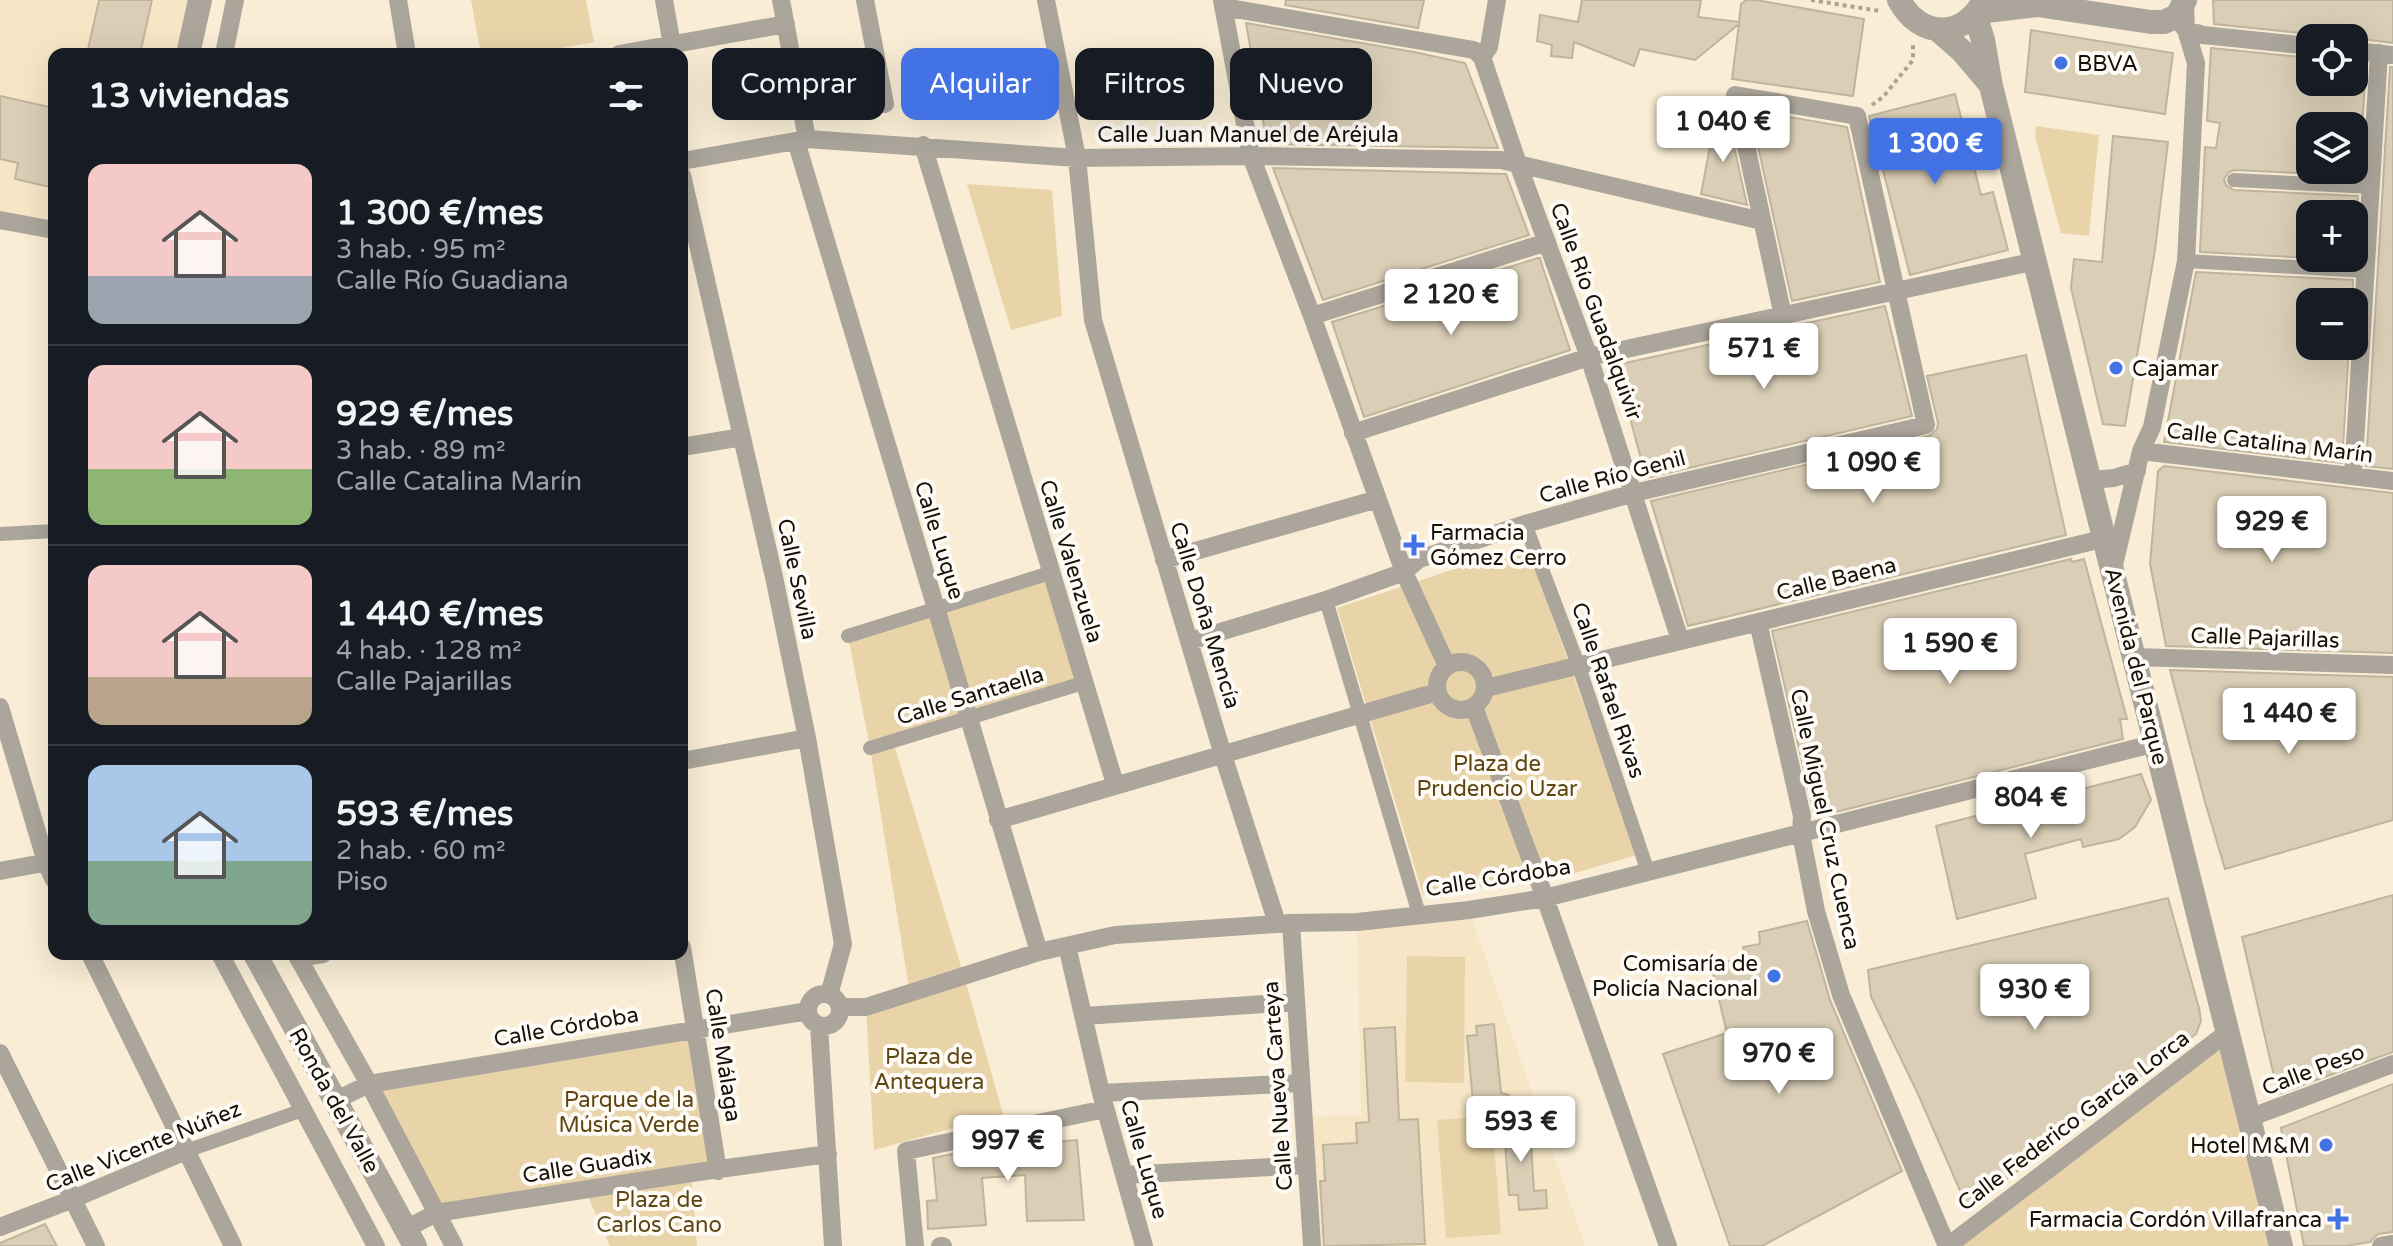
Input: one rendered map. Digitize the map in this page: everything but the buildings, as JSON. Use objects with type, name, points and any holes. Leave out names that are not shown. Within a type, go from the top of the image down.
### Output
[{"type":"street","points":[[189,48],[200,0]]},
{"type":"street","points":[[225,48],[235,0]]},
{"type":"street","points":[[398,0],[406,48]]},
{"type":"street","points":[[664,0],[672,45]]},
{"type":"street","name":"Calle Luque","points":[[781,0],[802,140],[935,609],[1039,952]]},
{"type":"street","points":[[865,0],[874,48]]},
{"type":"street","name":"Calle Doña Mencía","points":[[1046,0],[1077,158],[1093,320],[1223,755],[1284,923]]},
{"type":"street","points":[[1447,666],[1404,572],[1251,156],[1223,3],[1474,50],[1482,57],[1489,47],[1497,0]]},
{"type":"street","points":[[1906,10],[1925,27],[1938,30],[1961,26],[1979,8],[2032,3],[2151,22],[2164,22],[2183,12]]},
{"type":"street","name":"Avenida del Parque","points":[[1979,8],[1991,86],[2281,1246]]},
{"type":"street","points":[[2183,12],[2203,35],[2296,45]]},
{"type":"street","points":[[2113,569],[2141,451],[2152,427],[2186,261],[2196,63],[2183,12]]},
{"type":"street","points":[[654,48],[786,24]]},
{"type":"street","name":"Avenida del Parque","points":[[1938,30],[1962,51],[1991,86]]},
{"type":"street","points":[[2368,243],[2386,54]]},
{"type":"street","name":"Calle Río Guadalquivir","points":[[1482,57],[1589,357],[1680,640]]},
{"type":"street","points":[[1783,316],[1735,95],[1857,116],[1897,291]]},
{"type":"street","name":"Calle Juan Manuel de Aréjula","points":[[688,160],[802,140],[923,145],[1077,158],[1251,156],[1501,160],[1762,221]]},
{"type":"street","name":"Calle Valenzuela","points":[[923,145],[1115,784]]},
{"type":"street","points":[[2234,180],[2372,187]]},
{"type":"street","name":"Calle Sevilla","points":[[688,201],[774,577],[807,738],[843,944],[834,1001]]},
{"type":"street","points":[[0,220],[48,229]]},
{"type":"street","points":[[1312,316],[1547,242]]},
{"type":"street","points":[[1353,433],[1589,357],[2036,261]]},
{"type":"street","points":[[2186,261],[2296,267]]},
{"type":"street","points":[[2353,476],[2366,272]]},
{"type":"street","name":"Calle Río Genil","points":[[1190,641],[1326,600],[1404,572],[1419,559],[1525,524],[1634,493],[1926,425],[1897,291]]},
{"type":"street","points":[[688,446],[742,437]]},
{"type":"street","name":"Calle Catalina Marín","points":[[2141,451],[2393,481]]},
{"type":"street","points":[[2091,480],[2114,478],[2137,471]]},
{"type":"street","points":[[1164,560],[1378,499]]},
{"type":"street","name":"Calle Rafael Rivas","points":[[1525,524],[1579,667],[1648,872]]},
{"type":"street","points":[[0,534],[48,531]]},
{"type":"street","name":"Calle Baena","points":[[1486,688],[2106,538]]},
{"type":"street","points":[[848,636],[1050,573]]},
{"type":"street","points":[[1326,600],[1419,914]]},
{"type":"street","name":"Calle Miguel Cruz Cuenca","points":[[1758,622],[1802,816],[1801,834],[1816,911],[1841,995],[1948,1246]]},
{"type":"street","name":"Calle Pajarillas","points":[[2135,657],[2393,665]]},
{"type":"street","points":[[1462,662],[1482,673],[1486,688],[1480,702],[1459,711],[1451,709],[1440,699],[1438,677],[1447,666],[1462,662]]},
{"type":"street","name":"Calle Santaella","points":[[870,748],[1083,683]]},
{"type":"street","points":[[998,820],[1437,692]]},
{"type":"street","points":[[0,707],[48,856]]},
{"type":"street","points":[[1474,707],[1668,1246]]},
{"type":"street","points":[[688,760],[807,738]]},
{"type":"street","name":"Calle Córdoba","points":[[834,1001],[866,1007],[1039,952],[1115,935],[1284,923],[1357,922],[1545,898],[2156,743]]},
{"type":"street","points":[[0,871],[48,862]]},
{"type":"street","name":"Calle Nueva Carteya","points":[[1284,923],[1296,1002],[1312,1246]]},
{"type":"street","name":"Calle Luque","points":[[1067,946],[1103,1101],[1144,1246]]},
{"type":"street","points":[[93,960],[233,1246]]},
{"type":"street","name":"Ronda del Valle","points":[[223,960],[376,1246]]},
{"type":"street","name":"Ronda del Valle","points":[[258,960],[410,1237]]},
{"type":"street","name":"Ronda del Valle","points":[[299,960],[454,1246]]},
{"type":"street","name":"Calle Málaga","points":[[684,960],[718,1171]]},
{"type":"street","points":[[814,997],[834,1001],[838,1018],[835,1022],[819,1026],[811,1021],[808,1011],[814,997]]},
{"type":"street","points":[[1084,1016],[1296,1002]]},
{"type":"street","name":"Calle Córdoba","points":[[336,1100],[369,1084],[808,1011]]},
{"type":"street","points":[[819,1026],[833,1246]]},
{"type":"street","name":"Calle Federico García Lorca","points":[[1948,1246],[2228,1032]]},
{"type":"street","points":[[0,1053],[96,1246]]},
{"type":"street","name":"Calle Peso","points":[[2249,1118],[2393,1064]]},
{"type":"street","points":[[915,1246],[906,1151],[1103,1101],[1301,1083]]},
{"type":"street","name":"Calle Vicente Núñez","points":[[0,1227],[186,1151],[303,1110]]},
{"type":"street","name":"Calle Guadix","points":[[410,1237],[436,1213],[828,1154]]},
{"type":"street","points":[[1124,1175],[1307,1165]]},
{"type":"street","points":[[2381,1246],[2393,1244]]},
{"type":"path","points":[[1811,0],[1872,11]]},
{"type":"path","points":[[1857,116],[1883,97],[1913,60],[1906,10]]},
{"type":"shaded area","points":[[0,0],[205,0],[195,48],[48,48],[48,229],[0,220]]},
{"type":"shaded area","points":[[1469,910],[1585,1246],[1312,1246],[1304,1116],[1361,1115],[1357,922]]},
{"type":"green space","points":[[471,0],[586,0],[594,42],[561,48],[480,48]]},
{"type":"green space","points":[[2036,126],[2099,135],[2089,236],[2061,233],[2035,136]]},
{"type":"green space","points":[[967,184],[1052,190],[1062,316],[1011,330]]},
{"type":"green space","name":"Plaza de Prudencio Uzar","points":[[1527,545],[1637,855],[1561,877],[1423,895],[1337,608]]},
{"type":"green space","name":"Plaza de Antequera","points":[[1050,573],[1083,683],[893,741],[1003,1114],[874,1150],[866,1007],[910,994],[870,748],[848,636]]},
{"type":"green space","points":[[1407,956],[1465,957],[1464,1083],[1405,1082]]},
{"type":"green space","name":"Parque de la Música Verde","points":[[695,1029],[718,1171],[691,1173],[697,1246],[610,1246],[585,1190],[436,1213],[369,1084]]},
{"type":"green space","points":[[2228,1032],[2281,1246],[1948,1246]]},
{"type":"green space","points":[[1492,1116],[1501,1234],[1446,1238],[1437,1120]]},
{"type":"place","name":"BBVA","points":[[2061,63]]},
{"type":"place","name":"Cajamar","points":[[2116,368]]},
{"type":"place","name":"Farmacia Gómez Cerro","points":[[1414,545]]},
{"type":"place","name":"Comisaría de Policía Nacional","points":[[1774,976]]},
{"type":"place","name":"Hotel M&M","points":[[2326,1145]]},
{"type":"place","name":"Farmacia Cordón Villafranca","points":[[2338,1219]]},
{"type":"park label","name":"Plaza de Carlos Cano","points":[[659,1212]]}]
